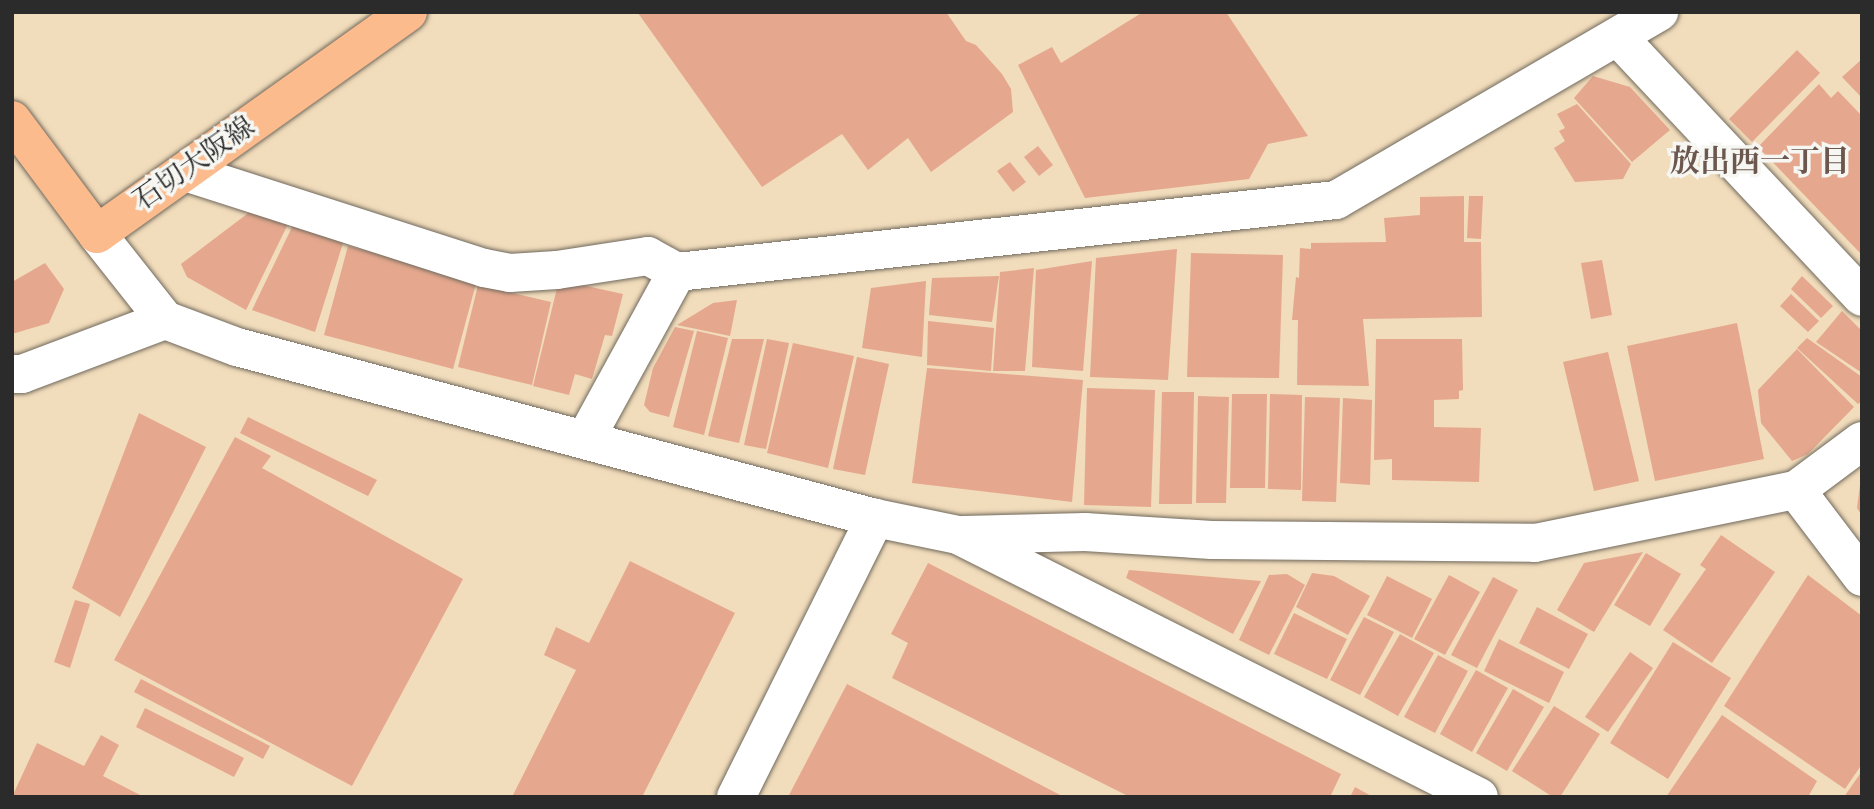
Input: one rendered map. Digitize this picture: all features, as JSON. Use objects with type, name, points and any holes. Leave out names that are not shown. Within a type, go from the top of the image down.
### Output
[{"type":"main road","name":"石切大阪線","points":[[97,234],[408,12]]},
{"type":"main road","points":[[12,120],[97,234]]},
{"type":"street","points":[[185,172],[484,268],[510,273],[557,270],[648,256],[677,272],[1336,200],[1619,38],[1659,12]]},
{"type":"street","points":[[1619,38],[1862,296]]},
{"type":"street","points":[[97,234],[165,320],[237,347],[586,438],[875,518],[958,535],[1085,531],[1212,540],[1535,543],[1796,490],[1862,441]]},
{"type":"street","points":[[586,438],[677,272]]},
{"type":"street","points":[[16,383],[165,320]]},
{"type":"street","points":[[1796,490],[1862,577]]},
{"type":"street","points":[[736,797],[875,518]]},
{"type":"street","points":[[958,535],[1479,797]]},
{"type":"building","points":[[946,12],[966,41],[976,45],[1002,74],[1011,89],[1013,112],[931,172],[908,138],[868,170],[842,134],[762,187],[638,13]]},
{"type":"building","points":[[1143,12],[1226,12],[1308,136],[1268,144],[1249,179],[1085,198],[1018,65],[1052,47],[1061,63]]},
{"type":"building","points":[[1797,50],[1820,73],[1752,142],[1729,119]]},
{"type":"building","points":[[1862,59],[1862,98],[1842,77]]},
{"type":"building","points":[[1593,76],[1630,87],[1670,130],[1632,162],[1574,98]]},
{"type":"building","points":[[1819,84],[1831,98],[1838,91],[1862,116],[1862,255],[1758,147]]},
{"type":"building","points":[[1577,104],[1631,164],[1623,179],[1575,182],[1554,148],[1565,141],[1559,131],[1565,128],[1557,114]]},
{"type":"building","points":[[1038,146],[1053,165],[1039,176],[1024,157]]},
{"type":"building","points":[[1010,162],[1026,182],[1013,192],[997,171]]},
{"type":"building","points":[[1464,196],[1464,242],[1481,242],[1482,317],[1363,319],[1369,386],[1297,385],[1298,320],[1292,320],[1296,277],[1299,278],[1300,248],[1311,249],[1311,243],[1386,242],[1384,218],[1420,215],[1420,197]]},
{"type":"building","points":[[1469,196],[1483,196],[1481,239],[1467,238]]},
{"type":"building","points":[[251,211],[289,222],[246,310],[187,277],[181,264]]},
{"type":"building","points":[[293,225],[344,240],[315,332],[252,310]]},
{"type":"building","points":[[348,246],[477,280],[453,369],[324,335]]},
{"type":"building","points":[[1177,249],[1168,380],[1090,377],[1096,258]]},
{"type":"building","points":[[1191,253],[1283,255],[1279,378],[1187,377]]},
{"type":"building","points":[[1602,260],[1612,315],[1591,319],[1581,263]]},
{"type":"building","points":[[1092,261],[1083,371],[1032,367],[1036,270]]},
{"type":"building","points":[[45,263],[64,289],[49,323],[12,334],[12,282]]},
{"type":"building","points":[[1034,268],[1025,371],[993,371],[1000,272]]},
{"type":"building","points":[[999,276],[992,322],[929,315],[932,278]]},
{"type":"building","points":[[1802,276],[1833,306],[1821,318],[1791,289]]},
{"type":"building","points":[[559,280],[623,294],[612,336],[605,335],[592,379],[575,374],[569,395],[533,386]]},
{"type":"building","points":[[926,281],[922,357],[862,348],[871,288]]},
{"type":"building","points":[[478,285],[551,302],[532,385],[458,367]]},
{"type":"building","points":[[1791,294],[1819,321],[1808,332],[1780,306]]},
{"type":"building","points":[[737,300],[730,336],[677,325],[713,303]]},
{"type":"building","points":[[1842,311],[1862,331],[1862,373],[1816,342]]},
{"type":"building","points":[[928,321],[994,328],[991,371],[927,365]]},
{"type":"building","points":[[1737,323],[1764,459],[1655,481],[1627,346]]},
{"type":"building","points":[[675,327],[694,331],[669,417],[650,412],[644,405],[653,368]]},
{"type":"building","points":[[697,331],[728,338],[704,435],[673,427]]},
{"type":"building","points":[[1807,338],[1862,377],[1862,401],[1858,404],[1797,348]]},
{"type":"building","points":[[732,339],[764,339],[739,443],[708,436]]},
{"type":"building","points":[[767,339],[789,343],[766,449],[744,445]]},
{"type":"building","points":[[1376,339],[1462,339],[1463,390],[1459,391],[1459,399],[1434,400],[1434,427],[1481,428],[1479,482],[1392,480],[1392,459],[1374,460]]},
{"type":"building","points":[[793,343],[854,356],[828,468],[767,453]]},
{"type":"building","points":[[1797,349],[1854,407],[1808,454],[1792,461],[1761,423],[1758,390]]},
{"type":"building","points":[[1608,352],[1639,481],[1594,491],[1563,362]]},
{"type":"building","points":[[857,357],[889,364],[865,475],[833,469]]},
{"type":"building","points":[[927,368],[1083,380],[1072,502],[912,483]]},
{"type":"building","points":[[1087,388],[1155,390],[1151,507],[1084,505]]},
{"type":"building","points":[[1162,392],[1194,392],[1192,504],[1159,504]]},
{"type":"building","points":[[1232,394],[1267,394],[1265,488],[1230,488]]},
{"type":"building","points":[[1270,394],[1302,395],[1301,490],[1268,489]]},
{"type":"building","points":[[1198,396],[1229,397],[1226,503],[1196,503]]},
{"type":"building","points":[[1305,397],[1340,398],[1336,502],[1302,501]]},
{"type":"building","points":[[1343,398],[1372,400],[1370,485],[1340,483]]},
{"type":"building","points":[[139,413],[206,447],[120,617],[72,588]]},
{"type":"building","points":[[248,417],[377,480],[368,496],[240,433]]},
{"type":"building","points":[[235,437],[271,456],[262,468],[463,579],[352,786],[114,660]]},
{"type":"building","points":[[1860,485],[1862,486],[1862,516],[1857,508]]},
{"type":"building","points":[[1721,535],[1775,572],[1712,663],[1663,630],[1706,569],[1700,565]]},
{"type":"building","points":[[1643,552],[1594,632],[1557,610],[1584,563]]},
{"type":"building","points":[[1646,553],[1681,574],[1650,626],[1614,605]]},
{"type":"building","points":[[630,561],[735,613],[642,797],[512,797],[576,670],[544,655],[556,627],[589,643]]},
{"type":"building","points":[[928,563],[1341,774],[1330,797],[1130,797],[892,678],[908,643],[891,634]]},
{"type":"building","points":[[1129,570],[1261,581],[1233,634],[1126,578]]},
{"type":"building","points":[[1312,573],[1334,576],[1370,596],[1348,635],[1296,607]]},
{"type":"building","points":[[1287,574],[1305,585],[1269,655],[1239,640],[1269,575]]},
{"type":"building","points":[[1449,575],[1480,592],[1445,655],[1414,639]]},
{"type":"building","points":[[1808,575],[1862,616],[1862,764],[1845,789],[1724,706]]},
{"type":"building","points":[[1387,576],[1432,599],[1412,638],[1367,615]]},
{"type":"building","points":[[1493,577],[1518,590],[1477,668],[1451,655]]},
{"type":"building","points":[[75,600],[90,604],[70,668],[54,662]]},
{"type":"building","points":[[1537,607],[1588,634],[1569,669],[1519,643]]},
{"type":"building","points":[[1294,613],[1347,639],[1327,679],[1274,654]]},
{"type":"building","points":[[1364,617],[1394,632],[1360,695],[1330,680]]},
{"type":"building","points":[[1400,634],[1434,653],[1398,716],[1364,697]]},
{"type":"building","points":[[1499,639],[1564,672],[1549,703],[1484,671]]},
{"type":"building","points":[[1673,642],[1731,678],[1668,779],[1610,743]]},
{"type":"building","points":[[1630,652],[1653,668],[1608,732],[1585,717]]},
{"type":"building","points":[[1438,655],[1468,671],[1435,733],[1404,717]]},
{"type":"building","points":[[1476,670],[1508,688],[1472,752],[1440,734]]},
{"type":"building","points":[[141,679],[270,746],[263,759],[134,692]]},
{"type":"building","points":[[847,684],[1064,797],[788,797]]},
{"type":"building","points":[[1513,689],[1544,707],[1507,771],[1476,753]]},
{"type":"building","points":[[1554,706],[1600,734],[1560,797],[1553,797],[1512,771]]},
{"type":"building","points":[[145,708],[244,758],[234,777],[136,727]]},
{"type":"building","points":[[1722,715],[1817,781],[1808,797],[1666,797]]},
{"type":"building","points":[[101,735],[119,745],[103,776],[144,797],[12,797],[37,743],[84,766]]},
{"type":"building","points":[[1862,771],[1862,797],[1844,797]]},
{"type":"building","points":[[1355,787],[1373,797],[1350,797]]},
{"type":"district","name":"放出西一丁目","points":[[1760,163]]}]
